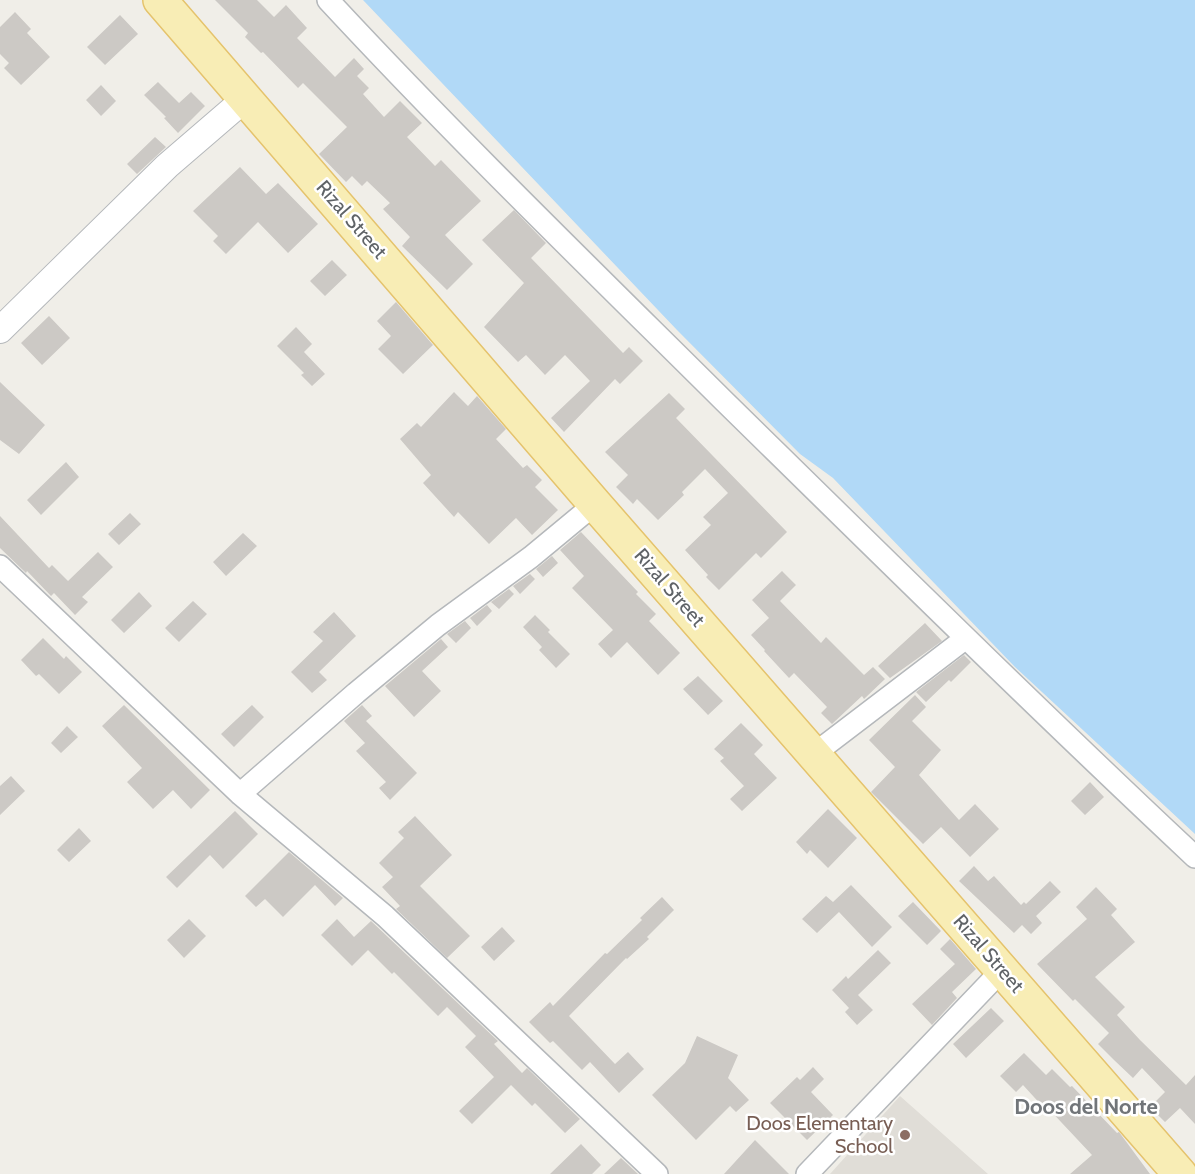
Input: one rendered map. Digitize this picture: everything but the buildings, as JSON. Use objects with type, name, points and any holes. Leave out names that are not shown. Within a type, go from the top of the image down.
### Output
[{"type":"main road","name":"Rizal Street","points":[[160,0],[595,504],[1180,1174]]},
{"type":"street","points":[[328,0],[409,87],[1047,718],[1195,858]]},
{"type":"street","points":[[0,330],[167,166],[246,98]]},
{"type":"street","points":[[240,794],[438,625],[531,557],[595,504]]},
{"type":"street","points":[[0,566],[240,794],[385,916],[657,1174]]},
{"type":"street","points":[[814,754],[966,638]]},
{"type":"street","points":[[807,1174],[1002,970]]},
{"type":"shaded area","name":"Doos Elementary School","points":[[900,1096],[988,1174],[830,1174]]},
{"type":"water","points":[[363,0],[1195,0],[1195,834],[1015,667],[833,478],[800,454],[677,330]]},
{"type":"place","name":"Doos Elementary School","points":[[905,1135]]},
{"type":"district","name":"Doos del Norte","points":[[1086,1108]]}]
